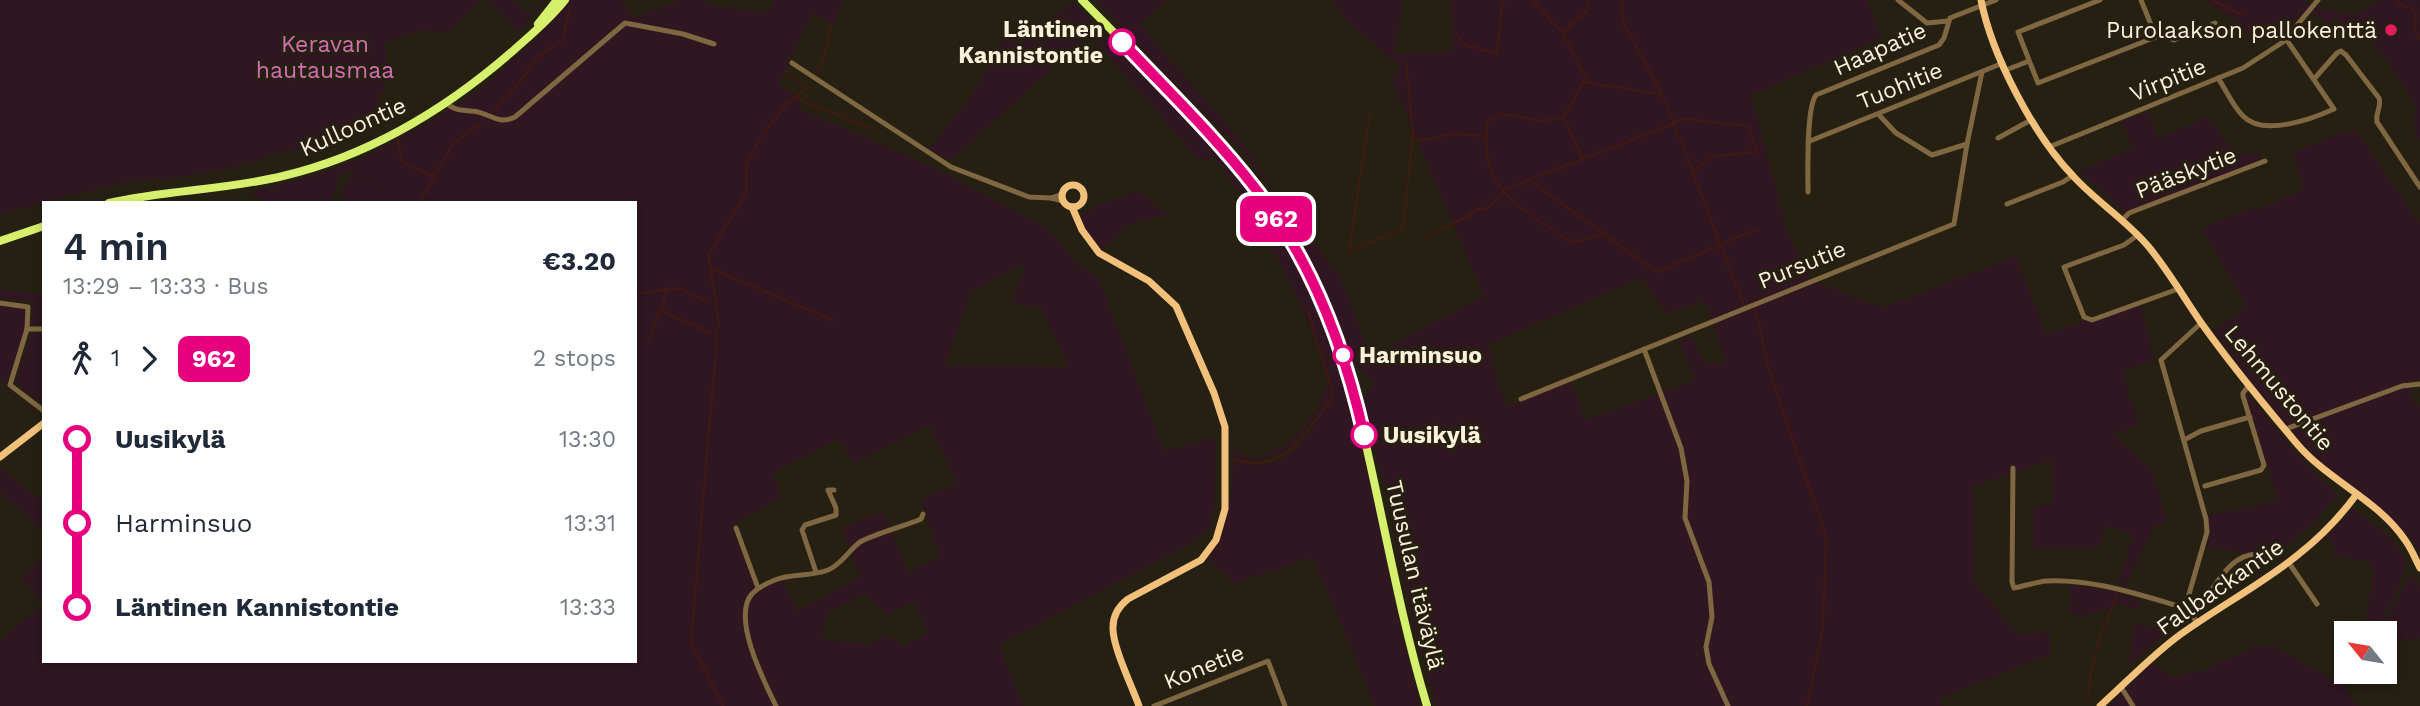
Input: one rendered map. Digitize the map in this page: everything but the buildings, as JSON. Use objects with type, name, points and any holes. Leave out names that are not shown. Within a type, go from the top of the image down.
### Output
[{"type":"main road","name":"Kulloontie","points":[[528,37],[557,0]]},
{"type":"main road","name":"Kulloontie","points":[[141,201],[283,176],[317,166],[379,141],[446,103],[490,71],[551,18],[565,0]]},
{"type":"main road","name":"Tuusulan itäväylä","points":[[1082,0],[1216,140],[1256,189],[1292,243],[1322,299],[1356,399],[1402,611],[1427,706]]},
{"type":"main road","name":"Kulloontie","points":[[119,201],[156,194],[168,195]]},
{"type":"main road","points":[[0,241],[42,225]]},
{"type":"street","points":[[1898,0],[1927,23],[1948,21]]},
{"type":"street","name":"Haapatie","points":[[1810,141],[1810,113],[1816,95],[1939,45],[1952,17],[1982,3],[1996,0]]},
{"type":"street","points":[[2100,0],[2018,32],[2036,83],[2161,35],[2174,40],[2215,23]]},
{"type":"street","points":[[2141,0],[2156,37]]},
{"type":"street","name":"Virpitie","points":[[2049,147],[2243,68],[2286,39],[2318,0]]},
{"type":"street","name":"Lehmustontie","points":[[1982,3],[2004,66],[2031,120],[2049,147],[2072,176],[2137,234],[2161,263],[2201,323],[2249,386],[2323,471],[2399,532],[2420,567]]},
{"type":"street","points":[[446,103],[454,110],[472,111],[499,121],[507,121],[625,23],[683,34],[714,44]]},
{"type":"street","points":[[2218,78],[2242,115],[2250,121],[2276,126],[2296,123],[2334,109],[2286,39]]},
{"type":"street","points":[[2314,79],[2337,53],[2341,51],[2346,55],[2379,98],[2381,105],[2377,121],[2420,187]]},
{"type":"street","name":"Tuohitie","points":[[1810,141],[1982,72],[2028,57]]},
{"type":"street","points":[[792,63],[951,167],[1028,197],[1063,197],[1076,206]]},
{"type":"street","name":"Pursutie","points":[[1521,399],[1954,224],[1982,72]]},
{"type":"street","points":[[1879,115],[1896,133],[1932,155],[1967,144]]},
{"type":"street","points":[[1998,138],[2031,120]]},
{"type":"street","points":[[1808,192],[1810,141]]},
{"type":"street","name":"Pääskytie","points":[[2122,220],[2131,212],[2265,162]]},
{"type":"street","points":[[2007,204],[2063,183],[2072,176]]},
{"type":"street","points":[[1063,197],[1070,186],[1080,188],[1084,197],[1076,206],[1077,219],[1088,242],[1099,253],[1149,281],[1175,306],[1214,393],[1225,427],[1225,509],[1223,523],[1212,546],[1201,560],[1128,599],[1118,608],[1114,618],[1115,639],[1139,706]]},
{"type":"street","points":[[2137,234],[2124,245],[2064,267],[2084,317],[2088,320],[2178,289]]},
{"type":"street","points":[[0,303],[28,307],[27,329],[10,384]]},
{"type":"street","points":[[2185,608],[2207,532],[2206,519],[2162,363],[2164,356],[2201,323]]},
{"type":"street","points":[[27,329],[42,329]]},
{"type":"street","points":[[1644,349],[1681,448],[1688,481],[1685,518],[1709,582],[1712,617],[1706,647],[1709,664],[1728,706]]},
{"type":"street","points":[[2286,429],[2402,386],[2420,383]]},
{"type":"street","points":[[0,384],[10,384],[42,409]]},
{"type":"street","points":[[2205,486],[2261,470],[2264,465],[2243,393],[2249,386]]},
{"type":"street","points":[[2184,440],[2250,417]]},
{"type":"street","points":[[0,457],[42,425]]},
{"type":"street","points":[[2013,468],[2014,588],[2046,582],[2116,587],[2185,608],[2196,619],[2230,566],[2239,557],[2247,553],[2263,555]]},
{"type":"street","points":[[816,572],[802,530],[805,525],[836,515],[836,508],[828,490],[834,490]]},
{"type":"street","name":"Fallbackantie","points":[[2100,706],[2196,619],[2290,563],[2321,536],[2356,495]]},
{"type":"street","points":[[776,706],[762,677],[746,625],[750,597],[758,588],[777,579],[826,571],[843,561],[860,542],[921,519],[923,514]]},
{"type":"street","points":[[736,528],[758,588]]},
{"type":"street","points":[[2290,563],[2317,604]]},
{"type":"street","name":"Konetie","points":[[1154,706],[1268,661],[1285,706]]},
{"type":"street","points":[[2121,687],[2133,706]]},
{"type":"green space","name":"Keravan hautausmaa","points":[[0,0],[479,0],[447,32],[420,30],[384,44],[389,74],[366,132],[237,166],[159,181],[158,178],[122,182],[0,214]]},
{"type":"green space","points":[[489,0],[513,0],[530,16],[543,0],[546,0],[518,32]]},
{"type":"green space","points":[[569,0],[621,0],[635,18],[681,0],[701,0],[716,6],[766,13],[774,0],[843,0],[834,24],[813,13],[778,85],[800,98],[802,110],[944,172],[1049,230],[1078,265],[1099,279],[1164,451],[1216,437],[1215,501],[1210,529],[1186,546],[999,645],[1023,706],[0,706],[0,641],[42,605],[42,663],[637,663],[637,201],[341,201],[346,182],[354,174],[379,186],[352,171],[340,175],[332,201],[264,201],[248,193],[306,178],[362,158],[429,122],[483,88],[544,30]],"holes":[[[1022,263],[1024,273],[1011,302],[1041,308],[1069,367],[945,366],[971,292]],[[929,426],[958,484],[921,499],[940,557],[908,572],[883,511],[842,528],[860,578],[797,611],[783,580],[757,591],[731,526],[782,497],[773,473],[839,439],[853,463]],[[865,593],[887,615],[914,602],[928,633],[906,646],[885,636],[869,644],[821,640],[827,614]]]},
{"type":"green space","points":[[1096,0],[1167,0],[1140,24],[1243,144],[1297,224],[1338,273],[1371,356],[1484,296],[1393,83],[1399,65],[1351,25],[1331,0],[1403,0],[1394,54],[1453,51],[1451,0],[1867,0],[1882,38],[1751,95],[1788,235],[1812,281],[1882,308],[2016,256],[2046,335],[2139,300],[2154,360],[2122,371],[2139,425],[2112,434],[2153,472],[2167,523],[2154,525],[2125,588],[2118,585],[2132,534],[2105,525],[2100,548],[2033,548],[2033,510],[2053,502],[2051,460],[1973,486],[1973,581],[2018,635],[2050,632],[2051,654],[1939,698],[1943,706],[1437,706],[1414,628],[1383,479],[1360,403],[1372,388],[1373,380],[1351,361],[1328,303],[1274,192],[1240,148]],"holes":[[[1641,278],[1667,314],[1705,300],[1726,363],[1705,364],[1692,337],[1679,340],[1695,381],[1585,420],[1572,382],[1506,407],[1488,345]]]},
{"type":"green space","points":[[2196,0],[2302,0],[2312,5],[2307,12],[2294,18],[2280,38],[2256,30],[2241,35],[2236,21],[2207,2]]},
{"type":"green space","points":[[2382,0],[2420,0],[2420,142],[2414,133],[2416,106],[2387,61],[2363,32],[2367,29],[2358,26],[2352,29],[2335,18],[2327,23],[2311,12],[2315,8],[2354,15]]},
{"type":"green space","points":[[1074,3],[1097,26],[951,161],[929,149],[969,99],[1005,37],[1021,45],[1045,22]]},
{"type":"green space","points":[[1098,28],[1120,50],[1127,52],[1224,159],[1294,256],[1315,296],[1350,391],[1357,420],[1358,439],[1364,449],[1395,604],[1420,706],[1375,706],[1313,557],[1232,584],[1228,575],[1207,560],[1225,524],[1234,461],[1254,464],[1282,459],[1301,443],[1329,403],[1288,449],[1278,454],[1248,462],[1235,458],[1231,447],[1248,458],[1258,458],[1288,444],[1316,411],[1328,385],[1323,361],[1303,309],[1252,210],[1213,156],[1200,161],[1091,36]]},
{"type":"green space","points":[[2147,112],[2159,138],[2208,117],[2237,155],[2258,153],[2260,161],[2125,213],[2079,171],[2133,148],[2121,122]]},
{"type":"green space","points":[[2355,129],[2420,223],[2420,380],[2409,381],[2412,400],[2420,407],[2420,553],[2412,540],[2386,514],[2302,443],[2213,332],[2246,306],[2202,228],[2253,207],[2255,211],[2303,190],[2293,152]]},
{"type":"green space","points":[[1138,191],[1167,214],[1131,224],[1102,250],[1086,231],[1082,216],[1096,206]]},
{"type":"green space","points":[[0,276],[2,290],[42,294],[42,325],[32,325],[33,302],[0,299]]},
{"type":"green space","points":[[0,306],[26,309],[25,329],[8,382],[0,381]]},
{"type":"green space","points":[[31,333],[42,333],[42,402],[16,383]]},
{"type":"green space","points":[[2246,392],[2295,452],[2338,496],[2309,527],[2271,558],[2207,546],[2211,531],[2207,516],[2278,500]]},
{"type":"green space","points":[[0,468],[42,500],[42,530],[0,492]]},
{"type":"green space","points":[[2353,508],[2390,537],[2407,560],[2397,592],[2381,621],[2366,621],[2374,564],[2334,555],[2335,544],[2326,538]]},
{"type":"green space","points":[[42,560],[42,596],[39,599],[21,578]]},
{"type":"green space","points":[[2416,577],[2420,590],[2420,638],[2408,641],[2398,638],[2398,621],[2385,621],[2406,579]]},
{"type":"green space","points":[[2068,585],[2113,590],[2140,600],[2138,609],[2119,604],[2081,618],[2066,610],[2073,602]]},
{"type":"green space","points":[[2134,624],[2168,631],[2131,664],[2129,661]]},
{"type":"green space","points":[[2272,646],[2334,680],[2334,684],[2348,684],[2346,687],[2351,697],[2359,706],[2109,706],[2152,662],[2174,677],[2206,669],[2255,647]]},
{"type":"waterway","points":[[1457,34],[1466,45],[1497,54],[1502,4],[1505,0]]},
{"type":"waterway","points":[[1532,0],[1563,33],[1588,82]]},
{"type":"waterway","points":[[1563,33],[1589,8],[1586,0]]},
{"type":"waterway","points":[[1622,0],[1623,22],[1662,94],[1693,172]]},
{"type":"waterway","points":[[2212,0],[2243,15]]},
{"type":"waterway","points":[[2397,0],[2403,7],[2410,7],[2416,12],[2415,31],[2420,39]]},
{"type":"waterway","points":[[492,114],[535,59],[563,39],[570,7]]},
{"type":"waterway","points":[[816,73],[823,61],[832,23]]},
{"type":"waterway","points":[[1370,112],[1349,251],[1403,229],[1413,133],[1406,62]]},
{"type":"waterway","points":[[764,132],[788,103],[807,88],[785,71]]},
{"type":"waterway","points":[[1582,158],[1564,117],[1583,82],[1660,94]]},
{"type":"waterway","points":[[795,98],[876,130]]},
{"type":"waterway","points":[[1564,117],[1543,121],[1501,114],[1487,122],[1488,160],[1492,175],[1511,199],[1572,243],[1604,234]]},
{"type":"waterway","points":[[1504,190],[1684,119],[1747,126],[1757,152],[1712,156],[1693,173],[1745,308]]},
{"type":"waterway","points":[[420,201],[453,144],[481,123]]},
{"type":"waterway","points":[[1414,135],[1419,141],[1453,134],[1485,136]]},
{"type":"waterway","points":[[397,138],[403,163],[433,176]]},
{"type":"waterway","points":[[760,138],[746,165],[746,193],[709,254],[710,268],[832,320]]},
{"type":"waterway","points":[[1530,181],[1657,272],[1757,229]]},
{"type":"waterway","points":[[1425,238],[1467,217],[1477,209],[1487,208],[1503,194]]},
{"type":"waterway","points":[[711,269],[719,326],[716,334],[716,354]]},
{"type":"waterway","points":[[661,309],[668,288]]},
{"type":"waterway","points":[[637,294],[678,288],[707,302]]},
{"type":"waterway","points":[[1755,307],[1768,366],[1826,537],[1823,627],[1807,706]]},
{"type":"waterway","points":[[648,342],[660,310],[711,333]]},
{"type":"waterway","points":[[1308,311],[1333,393],[1331,400],[1311,426]]},
{"type":"waterway","points":[[715,360],[691,643],[723,706]]},
{"type":"waterway","points":[[1234,459],[1257,463],[1277,459],[1294,447],[1309,429]]},
{"type":"waterway","points":[[2088,699],[2094,658],[2118,593]]},
{"type":"bus line","name":"962","points":[[1122,42],[1218,143],[1256,189],[1292,243],[1326,308],[1349,374],[1364,435]]},
{"type":"place","name":"Purolaakson pallokenttä","points":[[2391,30]]},
{"type":"place","name":"Läntinen Kannistontie","points":[[1122,42]]},
{"type":"place","name":"Harminsuo","points":[[1343,355]]},
{"type":"place","name":"Uusikylä","points":[[1364,435]]}]
